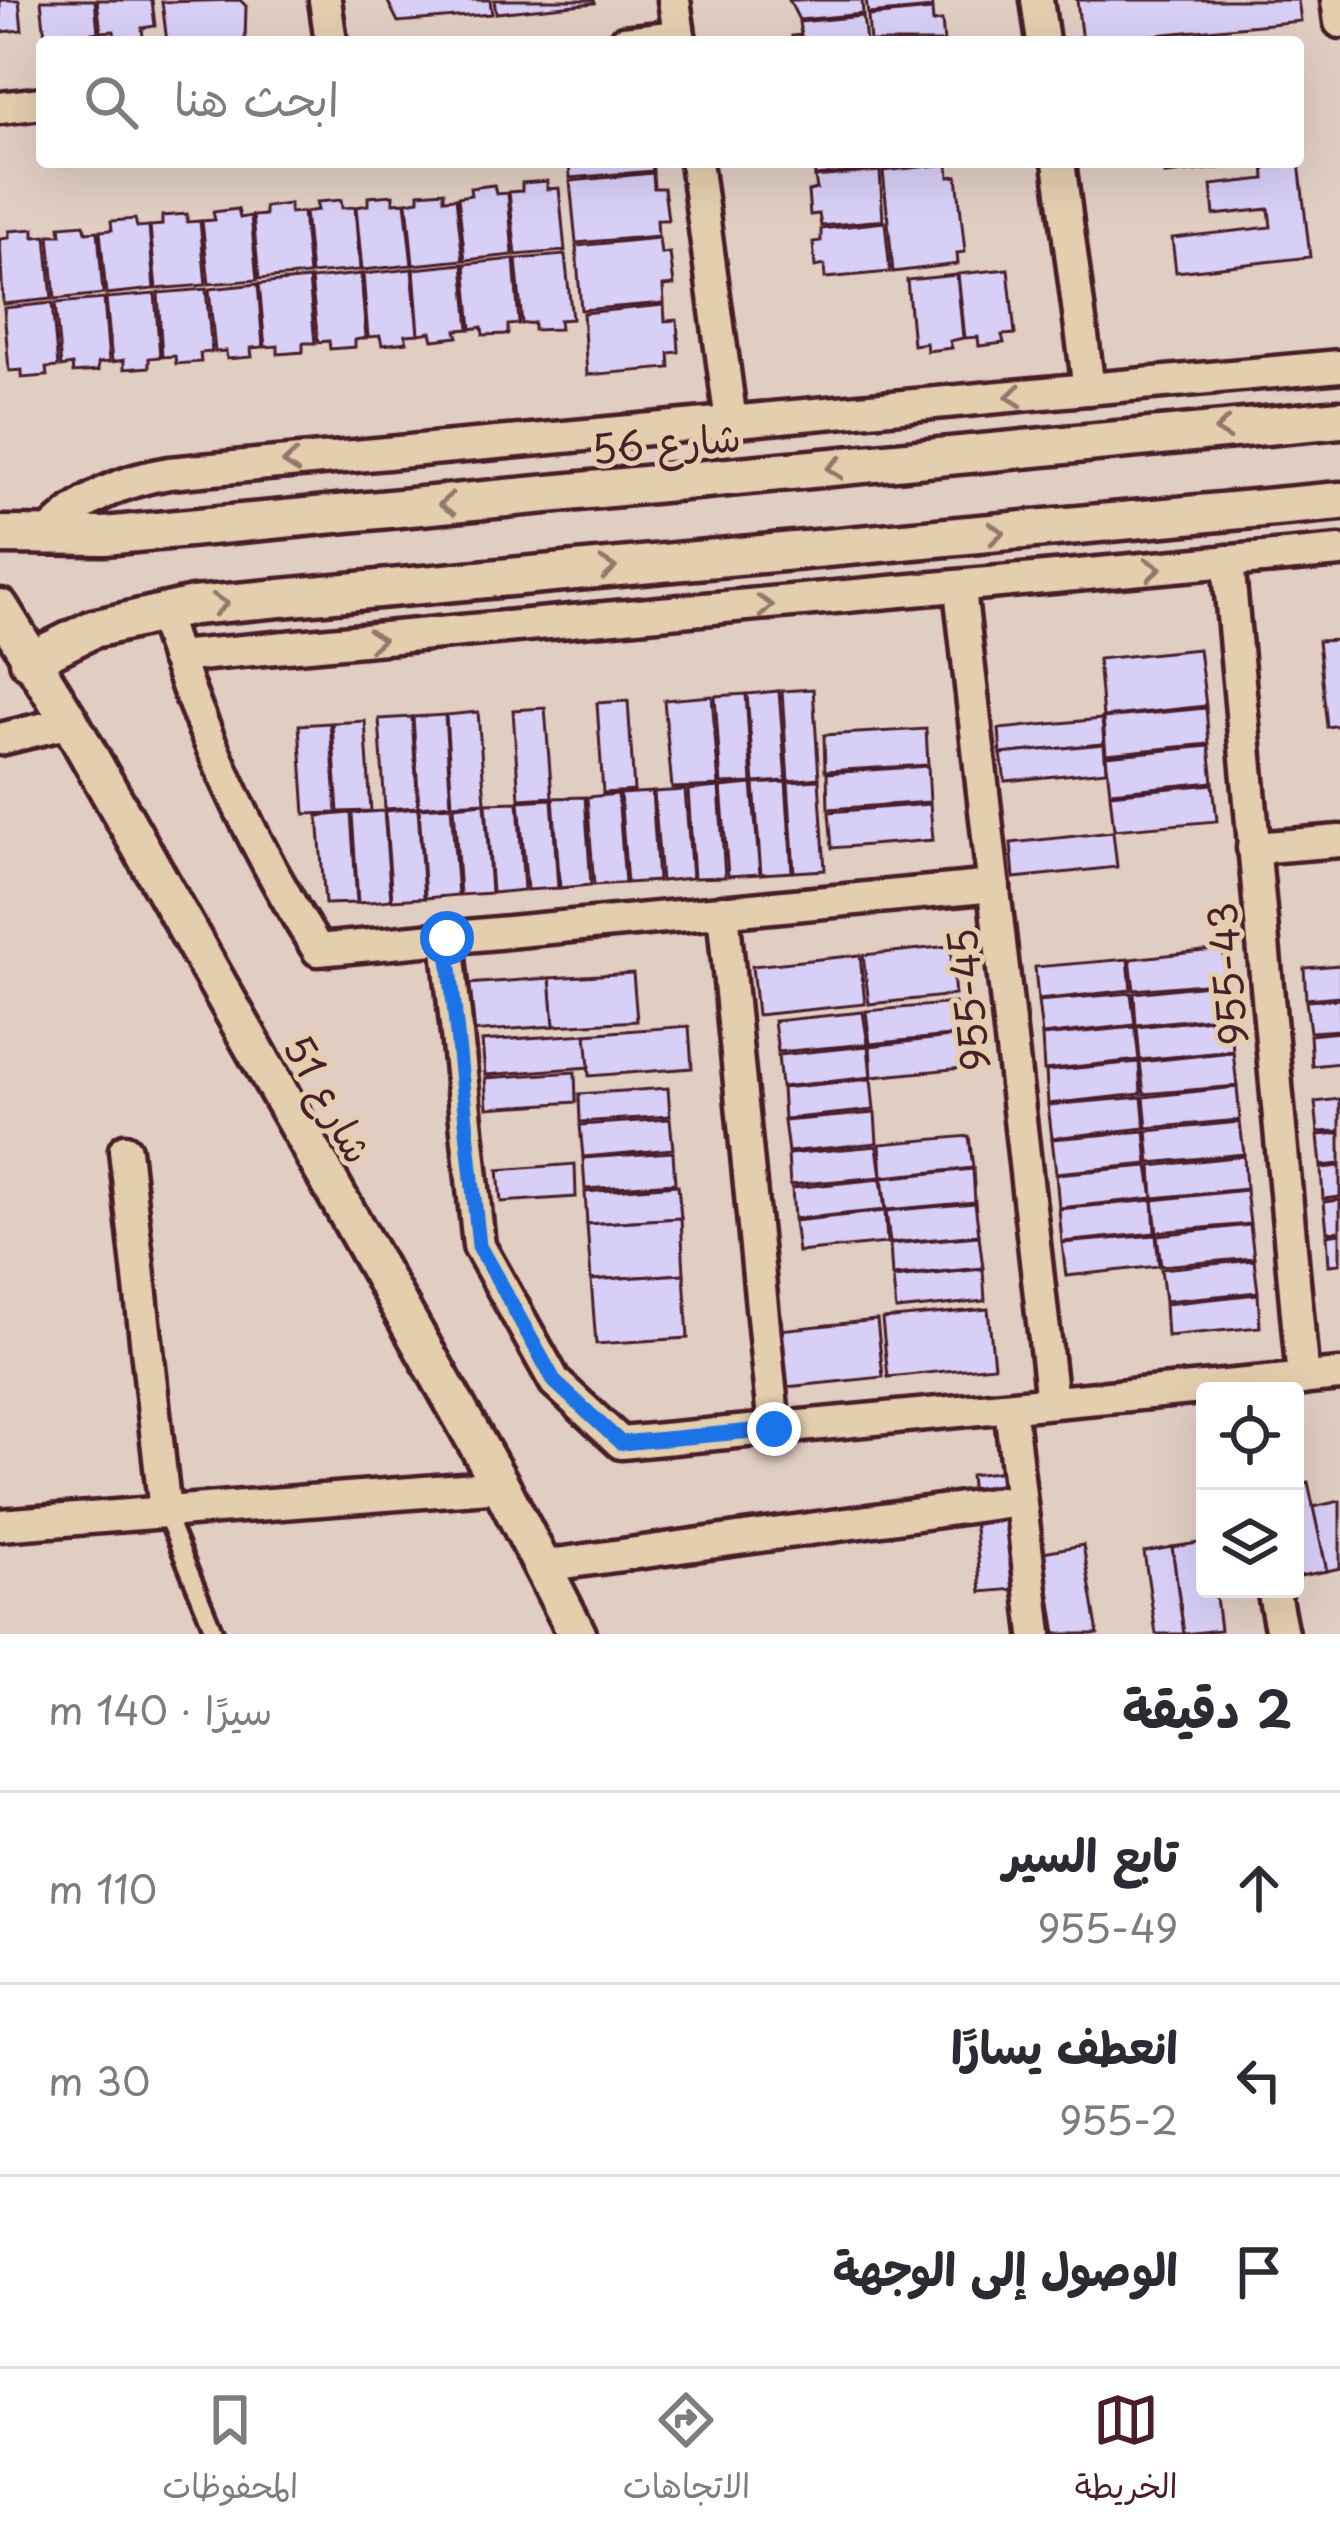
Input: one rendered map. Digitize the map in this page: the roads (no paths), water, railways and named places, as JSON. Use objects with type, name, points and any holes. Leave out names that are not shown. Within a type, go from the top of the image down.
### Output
[{"type":"street","points":[[326,0],[330,36]]},
{"type":"street","points":[[674,0],[680,36]]},
{"type":"street","points":[[1037,0],[1042,36]]},
{"type":"street","points":[[0,108],[36,104]]},
{"type":"street","points":[[697,168],[731,422]]},
{"type":"street","points":[[1060,168],[1089,389]]},
{"type":"street","points":[[47,535],[88,500],[140,478],[1340,367]]},
{"type":"street","name":"شارع 56","points":[[0,535],[151,532],[1340,419]]},
{"type":"street","points":[[29,661],[93,629],[161,610],[1340,502]]},
{"type":"street","points":[[176,657],[1340,551]]},
{"type":"street","name":"955-43","points":[[1228,561],[1303,1378]]},
{"type":"street","name":"955-45","points":[[960,589],[1052,1402]]},
{"type":"street","name":"شارع 51","points":[[0,608],[70,722],[501,1486],[578,1634]]},
{"type":"street","points":[[161,610],[176,657],[280,890],[318,950],[994,886]]},
{"type":"street","points":[[0,739],[70,722]]},
{"type":"street","points":[[1253,848],[1340,841]]},
{"type":"street","points":[[723,911],[774,1429]]},
{"type":"street","points":[[447,938],[479,1246],[555,1382],[621,1443],[1196,1391]]},
{"type":"street","points":[[124,1150],[165,1512]]},
{"type":"street","points":[[1275,1382],[1340,1375]]},
{"type":"street","points":[[1010,1407],[1036,1634]]},
{"type":"street","points":[[0,1526],[501,1486]]},
{"type":"street","points":[[542,1566],[1021,1499]]},
{"type":"street","points":[[1275,1598],[1282,1634]]},
{"type":"lane","points":[[165,1512],[215,1634]]}]
